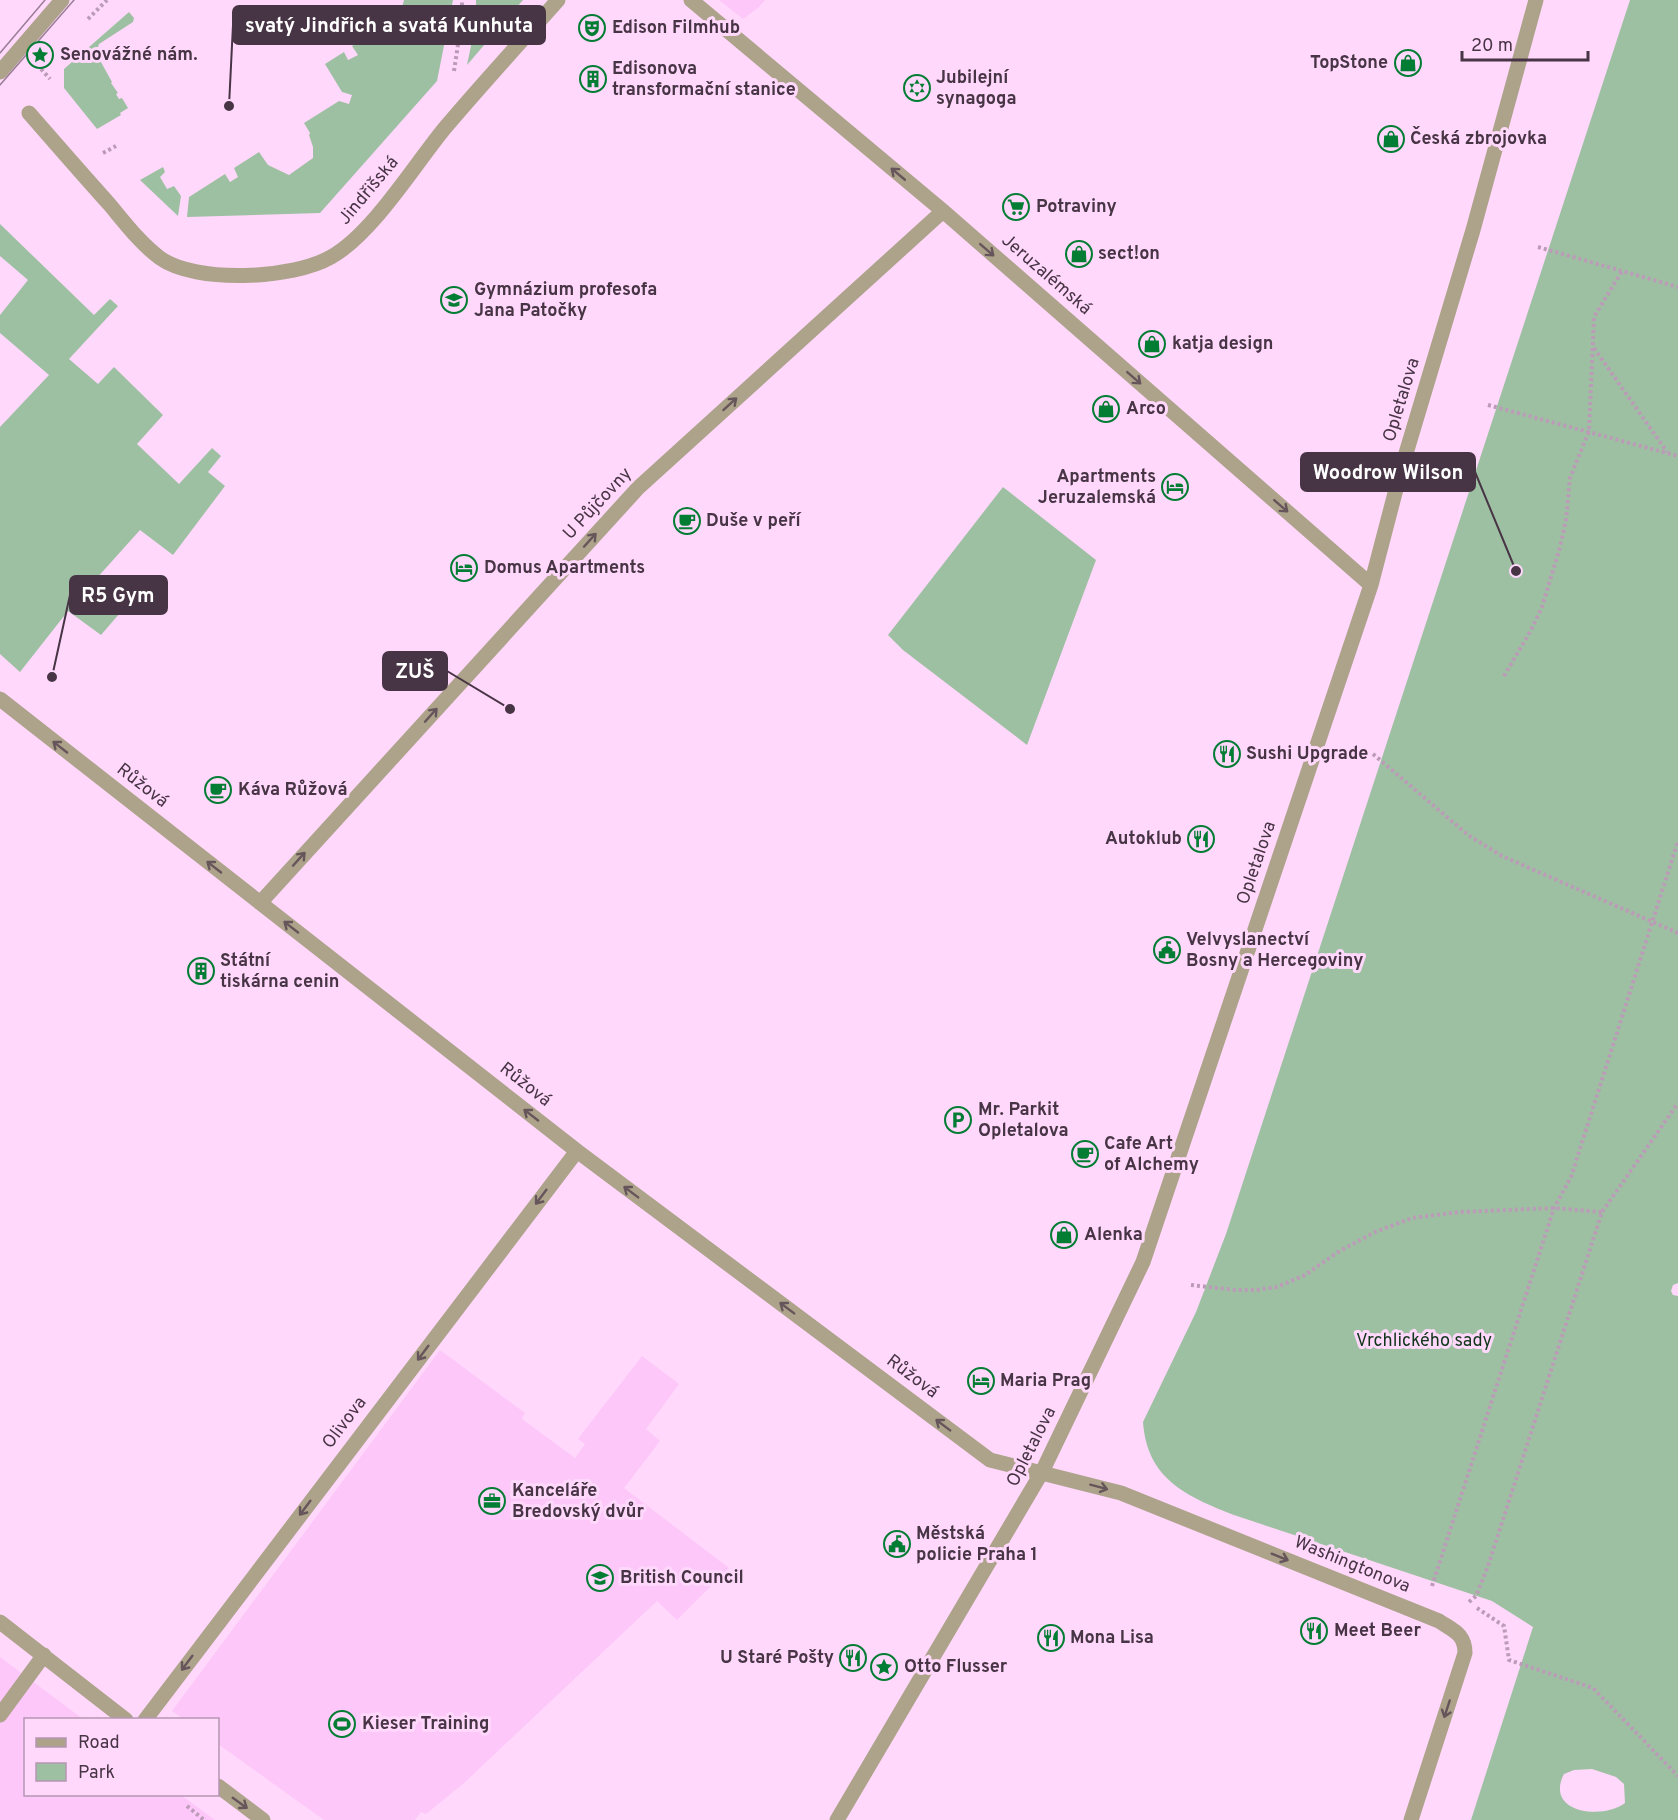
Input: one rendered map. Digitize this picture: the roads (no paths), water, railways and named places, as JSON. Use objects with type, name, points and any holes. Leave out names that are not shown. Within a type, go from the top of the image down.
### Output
[{"type":"street","points":[[0,72],[62,0]]},
{"type":"street","name":"Jindřišská","points":[[29,113],[134,233],[160,259],[200,273],[219,275],[259,275],[287,271],[318,264],[331,257],[345,248],[369,225],[445,129],[558,0]]},
{"type":"street","name":"Jeruzalémská","points":[[691,0],[943,211],[1371,585]]},
{"type":"street","name":"Opletalova","points":[[837,1820],[1042,1472],[1143,1262],[1371,585],[1401,470],[1473,230],[1536,0]]},
{"type":"street","name":"U Půjčovny","points":[[260,903],[638,488],[943,211]]},
{"type":"street","name":"Růžová","points":[[0,699],[577,1151],[990,1460],[1042,1472]]},
{"type":"street","name":"Olivova","points":[[146,1718],[577,1151]]},
{"type":"street","name":"Washingtonova","points":[[1042,1472],[1120,1493],[1439,1621],[1462,1637],[1465,1643],[1465,1653],[1411,1820]]},
{"type":"street","points":[[0,1622],[125,1718]]},
{"type":"street","points":[[0,1715],[44,1655]]},
{"type":"street","points":[[219,1787],[263,1820]]},
{"type":"tram line","points":[[0,53],[45,0]]},
{"type":"tram line","points":[[0,85],[74,0]]},
{"type":"place","name":"Edison Filmhub","points":[[592,28]]},
{"type":"place","name":"Senovážné nám.","points":[[40,55]]},
{"type":"place","name":"TopStone","points":[[1408,63]]},
{"type":"place","name":"Edisonova transformační stanice","points":[[593,79]]},
{"type":"place","name":"Jubilejní synagoga","points":[[917,88]]},
{"type":"place","name":"svatý Jindřich a svatá Kunhuta","points":[[229,106]]},
{"type":"place","name":"Česká zbrojovka","points":[[1391,139]]},
{"type":"place","name":"Potraviny","points":[[1016,207]]},
{"type":"place","name":"sect!on","points":[[1079,254]]},
{"type":"place","name":"Gymnázium profesofa Jana Patočky","points":[[454,300]]},
{"type":"place","name":"katja design","points":[[1152,344]]},
{"type":"place","name":"Arco","points":[[1106,409]]},
{"type":"place","name":"Apartments Jeruzalemská","points":[[1175,487]]},
{"type":"place","name":"Duše v peří","points":[[687,521]]},
{"type":"place","name":"Domus Apartments","points":[[464,568]]},
{"type":"place","name":"Woodrow Wilson","points":[[1516,571]]},
{"type":"place","name":"R5 Gym","points":[[52,677]]},
{"type":"place","name":"ZUŠ","points":[[510,709]]},
{"type":"place","name":"Sushi Upgrade","points":[[1227,754]]},
{"type":"place","name":"Káva Růžová","points":[[218,790]]},
{"type":"place","name":"Autoklub","points":[[1201,839]]},
{"type":"place","name":"Velvyslanectví Bosny a Hercegoviny","points":[[1167,950]]},
{"type":"place","name":"Státní tiskárna cenin","points":[[201,971]]},
{"type":"place","name":"Mr. Parkit Opletalova","points":[[958,1120]]},
{"type":"place","name":"Cafe Art of Alchemy","points":[[1085,1154]]},
{"type":"place","name":"Alenka","points":[[1064,1235]]},
{"type":"place","name":"Maria Prag","points":[[981,1381]]},
{"type":"place","name":"Kanceláře Bredovský dvůr","points":[[492,1501]]},
{"type":"place","name":"Městská policie Praha 1","points":[[897,1544]]},
{"type":"place","name":"British Council","points":[[600,1578]]},
{"type":"place","name":"Meet Beer","points":[[1314,1631]]},
{"type":"place","name":"Mona Lisa","points":[[1051,1638]]},
{"type":"place","name":"U Staré Pošty","points":[[853,1658]]},
{"type":"place","name":"Otto Flusser","points":[[884,1667]]},
{"type":"place","name":"Kieser Training","points":[[342,1724]]},
{"type":"park label","name":"Vrchlického sady","points":[[1424,1341]]}]
